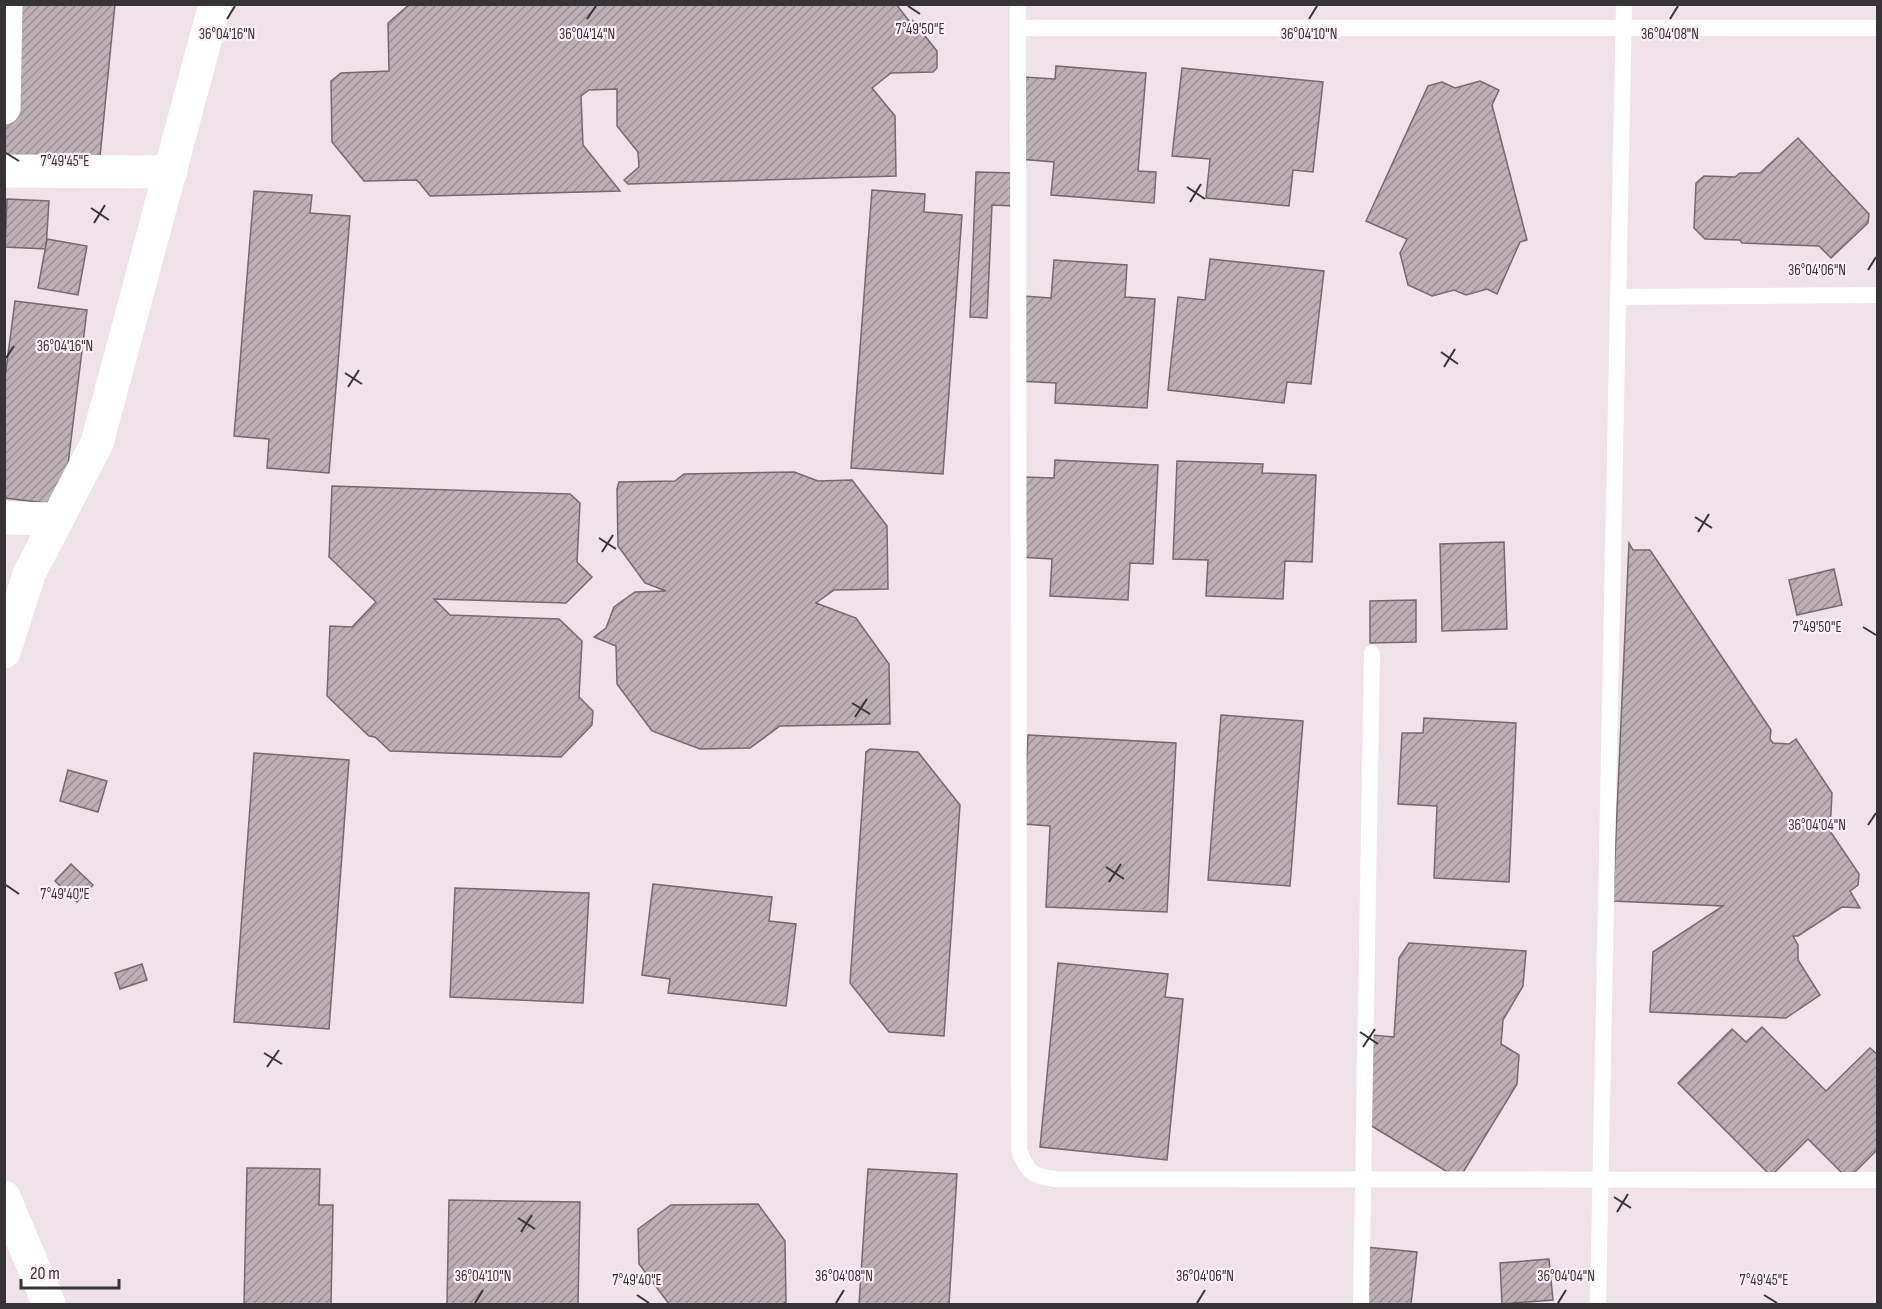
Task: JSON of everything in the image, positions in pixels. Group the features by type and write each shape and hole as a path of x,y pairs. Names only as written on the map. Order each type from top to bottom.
{"street":[{"path":"4,108 6,4"},
{"path":"4,652 29,574 97,442 215,4"},
{"path":"4,171 171,172"},
{"path":"4,518 58,519"},
{"path":"4,1197 49,1305"}],"lane":[{"path":"1018,4 1019,1150 1025,1166 1039,1177 1056,1179 1878,1180"},
{"path":"1598,1305 1624,4"},
{"path":"1018,28 1878,28"},
{"path":"1618,297 1878,295"},
{"path":"1360,1305 1372,653"}],"building":[{"path":"7,4 115,4 98,177 4,169 4,29"},
{"path":"410,4 896,4 937,51 937,68 933,72 891,73 872,88 895,116 896,176 628,184 624,180 639,167 638,152 617,126 617,89 589,90 581,96 583,145 620,191 430,196 417,180 364,181 332,142 331,81 341,73 389,71 388,23"},
{"path":"1056,66 1146,73 1138,171 1156,172 1154,203 1051,195 1054,162 1018,159 1024,77 1055,79"},
{"path":"1182,68 1323,82 1313,172 1293,170 1289,206 1206,198 1210,159 1172,156"},
{"path":"1480,81 1499,90 1492,105 1527,240 1520,242 1497,294 1487,289 1466,295 1454,290 1432,296 1408,285 1400,253 1407,239 1366,221 1428,86 1442,82 1455,88"},
{"path":"1798,138 1869,214 1868,223 1831,258 1819,246 1705,239 1694,228 1696,183 1704,176 1735,177 1740,173 1760,173"},
{"path":"976,172 1015,173 1013,206 992,205 987,318 970,317"},
{"path":"872,190 925,194 924,212 962,215 943,474 851,468"},
{"path":"254,191 312,195 310,213 350,216 329,473 267,468 269,439 234,436"},
{"path":"7,199 49,201 46,249 5,247"},
{"path":"47,239 87,246 78,295 38,288"},
{"path":"1210,259 1324,271 1311,384 1287,382 1284,403 1168,390 1178,297 1205,300"},
{"path":"1054,260 1127,265 1125,297 1155,299 1147,408 1055,403 1056,383 1018,381 1024,296 1051,298"},
{"path":"15,301 87,310 63,505 4,498 4,385"},
{"path":"1055,460 1158,465 1153,564 1130,563 1128,600 1050,596 1052,559 1019,557 1024,477 1054,478"},
{"path":"1177,461 1263,464 1262,473 1316,475 1312,562 1285,561 1283,599 1206,596 1208,560 1173,559"},
{"path":"794,472 818,481 852,480 887,526 888,589 834,590 816,603 856,618 889,664 890,724 780,726 750,748 700,749 652,731 617,684 616,646 594,637 606,628 614,607 635,592 666,591 645,583 618,546 617,489 619,482 675,481 684,474"},
{"path":"332,486 570,494 580,503 577,562 592,577 566,603 434,599 450,615 559,619 582,641 579,697 593,711 592,725 561,757 390,751 375,737 369,736 327,696 330,626 352,627 376,602 329,557"},
{"path":"1504,542 1507,629 1442,631 1440,544"},
{"path":"1629,543 1633,550 1650,550 1771,730 1770,739 1773,743 1789,744 1796,739 1832,793 1830,831 1859,874 1858,885 1850,891 1860,908 1842,907 1798,936 1793,936 1798,945 1798,960 1820,995 1786,1018 1650,1012 1653,952 1723,906 1613,901"},
{"path":"1834,569 1842,605 1797,615 1789,580"},
{"path":"1416,600 1416,642 1370,643 1370,601"},
{"path":"1221,715 1303,721 1290,886 1208,880"},
{"path":"1424,718 1516,723 1509,882 1434,878 1437,806 1398,804 1402,733 1423,733"},
{"path":"1028,735 1176,743 1167,912 1046,907 1050,826 1023,824"},
{"path":"870,749 918,752 960,805 944,1036 889,1032 850,983 866,752"},
{"path":"254,753 349,760 329,1029 234,1022"},
{"path":"68,770 107,781 98,812 60,801"},
{"path":"71,864 93,885 77,902 55,881"},
{"path":"653,884 772,897 769,921 796,924 786,1006 668,993 670,979 642,975"},
{"path":"455,888 589,893 583,1003 450,997"},
{"path":"1409,943 1526,951 1523,986 1503,1020 1501,1044 1519,1055 1517,1084 1459,1179 1365,1122 1372,1035 1394,1037 1399,958"},
{"path":"1058,963 1168,974 1165,997 1183,999 1167,1160 1040,1147"},
{"path":"142,964 147,980 120,989 115,973"},
{"path":"1762,1027 1826,1091 1870,1048 1878,1055 1878,1149 1848,1179 1808,1139 1771,1176 1678,1083 1732,1029 1746,1042"},
{"path":"247,1168 320,1169 319,1205 333,1205 331,1304 244,1304"},
{"path":"868,1169 957,1174 949,1304 859,1304"},
{"path":"449,1200 580,1202 578,1304 447,1304"},
{"path":"758,1204 785,1241 786,1302 782,1304 669,1304 639,1264 638,1229 671,1205"},
{"path":"1365,1247 1417,1252 1411,1304 1359,1304"},
{"path":"1549,1259 1553,1300 1502,1304 1500,1263"}]}
